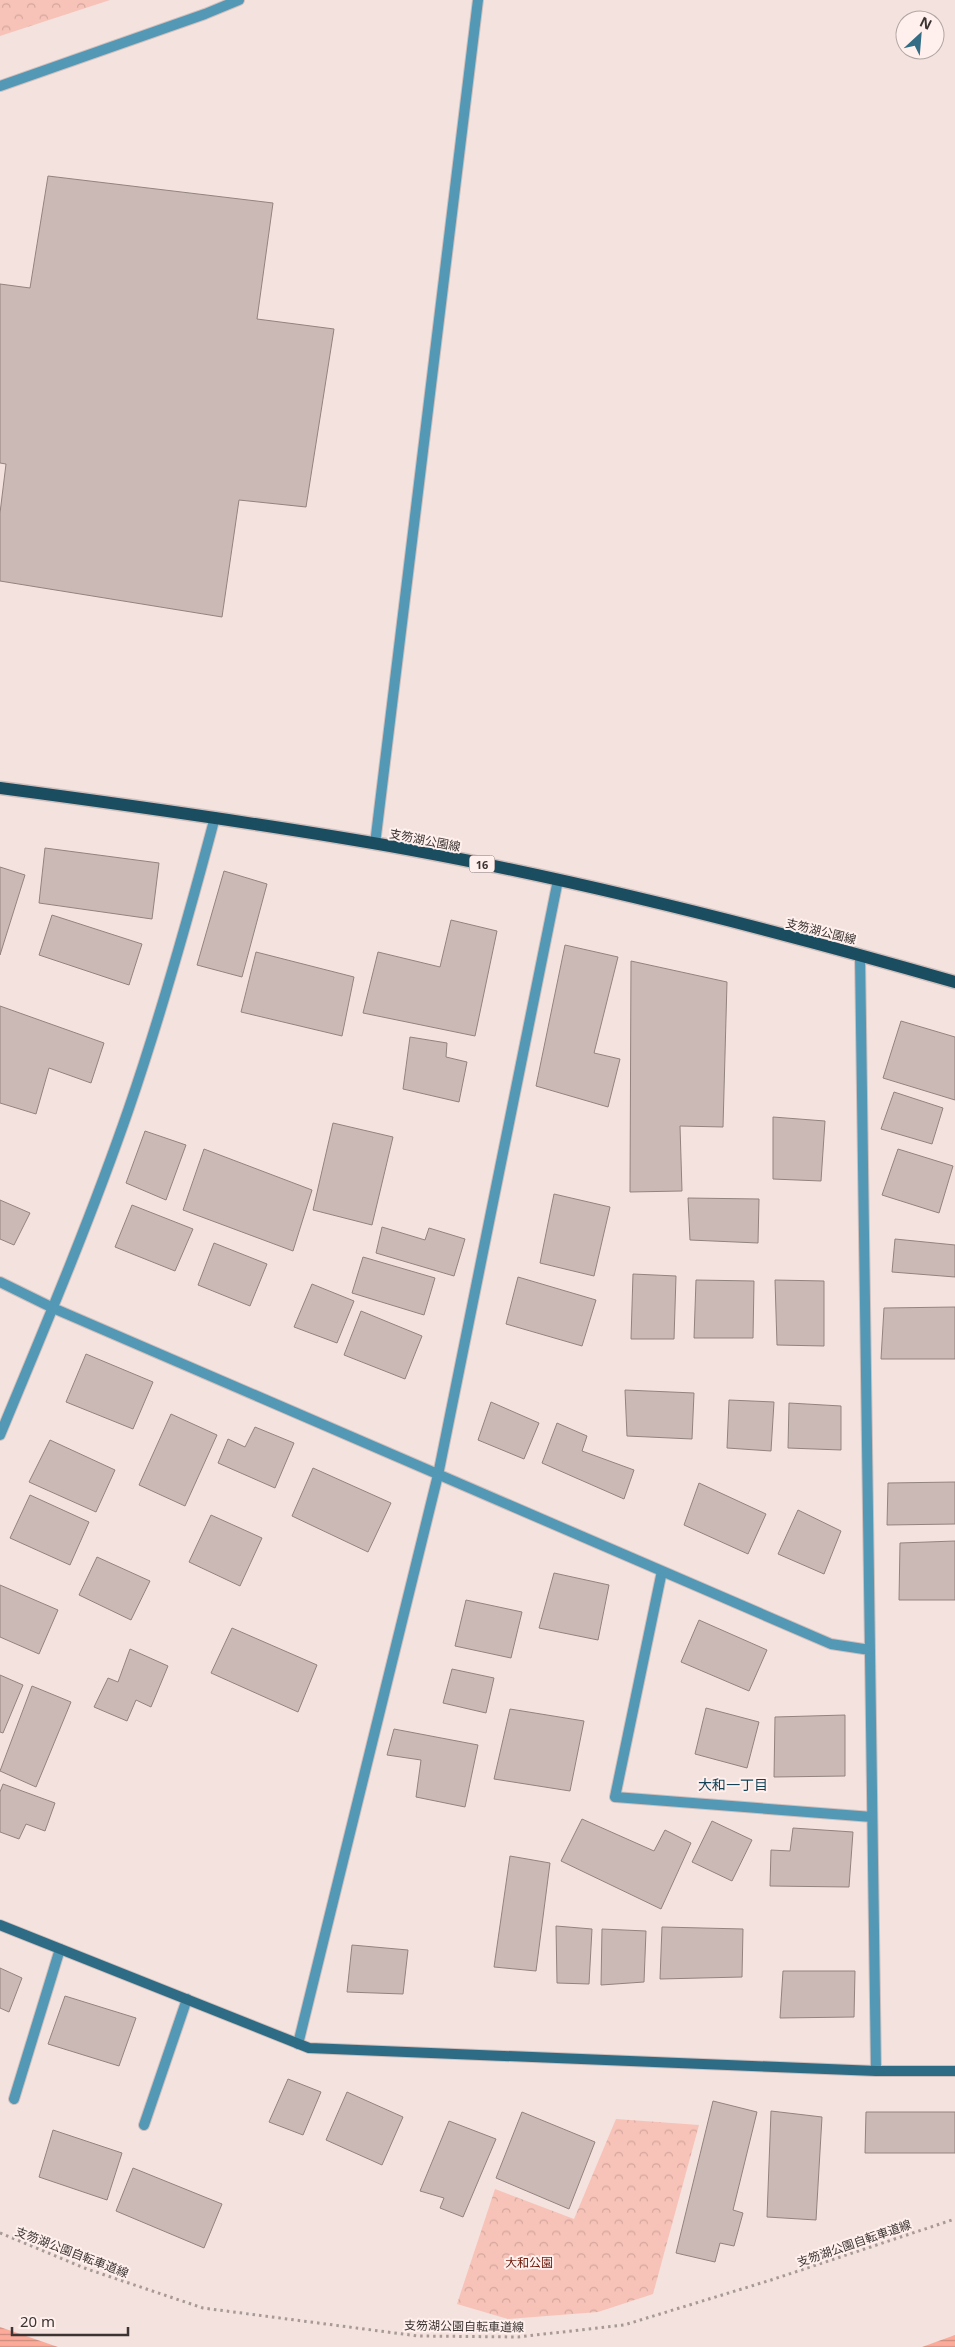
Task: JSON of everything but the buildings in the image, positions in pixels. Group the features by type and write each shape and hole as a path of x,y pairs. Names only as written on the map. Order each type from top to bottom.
{"main road":[{"name":"支笏湖公園線","path":"0,788 215,817 375,844 558,880 860,955 955,982"}],"street":[{"path":"0,86 239,0"},
{"path":"375,844 478,0"},
{"path":"0,1435 52,1308 129,1108 180,949 215,817"},
{"path":"298,2044 438,1475 558,880"},
{"path":"860,955 876,2071"},
{"path":"0,1282 52,1308 831,1644 870,1650"},
{"path":"662,1571 615,1797 872,1818"},
{"path":"0,1925 309,2048 876,2071 955,2071"},
{"path":"14,2099 60,1949"},
{"path":"144,2125 186,1999"}],"path":[{"name":"支笏湖公園自転車道線","path":"0,2233 87,2269 203,2308 418,2336 518,2337 624,2325 771,2280 955,2219"}],"green space":[{"path":"0,0 110,0 0,36"},
{"name":"大和公園","path":"616,2119 699,2125 653,2294 598,2312 508,2319 457,2304 495,2189 574,2219"}],"shaded area":[{"path":"0,2327 58,2347 0,2347"},
{"path":"955,2335 955,2347 922,2347"}],"district":[{"name":"大和一丁目","path":"733,1784"}]}
